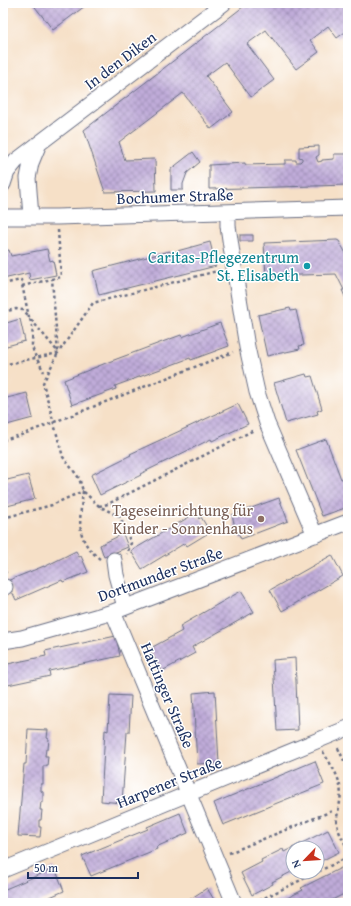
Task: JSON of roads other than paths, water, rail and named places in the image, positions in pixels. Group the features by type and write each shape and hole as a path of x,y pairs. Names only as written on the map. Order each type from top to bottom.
{"street":[{"name":"In den Diken","path":"3,184 8,172 16,161 224,3"},
{"path":"31,217 28,178 31,163 38,145"},
{"name":"Bochumer Straße","path":"3,217 57,217 348,208"},
{"path":"228,212 228,226 234,267 256,392 267,423 315,534"},
{"name":"Dortmunder Straße","path":"3,641 22,638 119,609 348,522"},
{"name":"Hattinger Straße","path":"115,559 119,609 189,793 234,903"},
{"name":"Harpener Straße","path":"3,870 348,728"}],"place":[{"name":"Caritas-Pflegezentrum St. Elisabeth","path":"307,266"},
{"name":"Tageseinrichtung für Kinder - Sonnenhaus","path":"261,519"}]}
